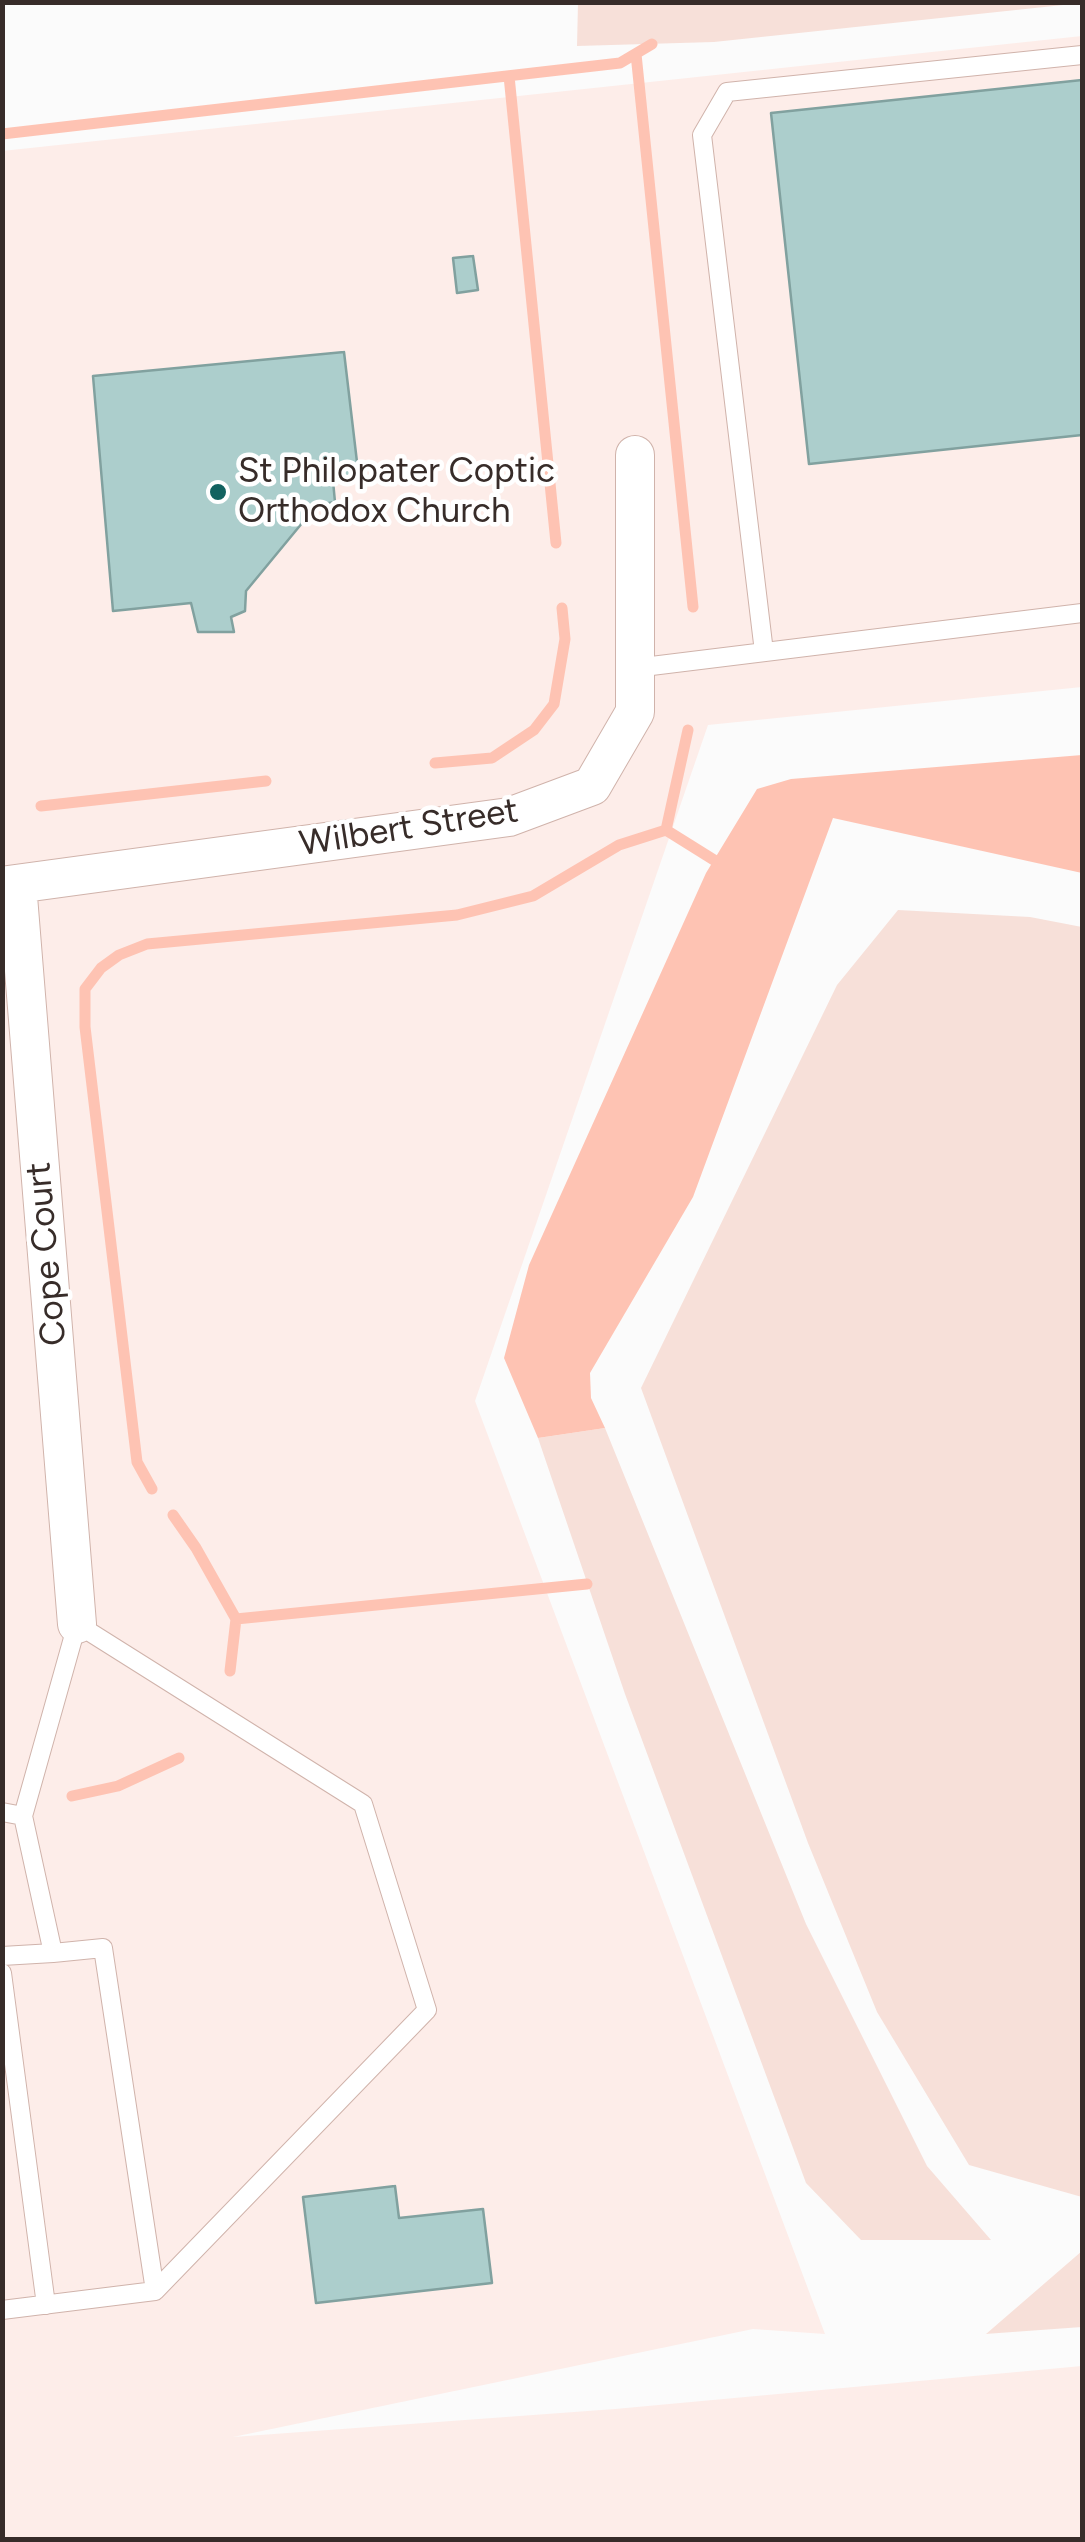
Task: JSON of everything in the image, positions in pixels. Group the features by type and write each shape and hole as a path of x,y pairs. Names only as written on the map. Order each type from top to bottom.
{"street":[{"name":"Wilbert Street","path":"10,885 508,817 592,786 635,712 635,455"},
{"name":"Cope Court","path":"10,885 77,1624"}],"lane":[{"path":"764,652 702,136 727,92 1082,55"},
{"path":"635,668 1082,614"},
{"path":"2,2310 155,2291 427,2010 363,1804 77,1624 23,1816 52,1953"},
{"path":"2,1812 23,1816"},
{"path":"2,1956 103,1948 155,2291"},
{"path":"2,1973 46,2305"}],"shaded area":[{"path":"1082,2 714,42 577,46 578,3"},
{"path":"1082,36 1082,687 708,725 475,1401 825,2334 753,2329 233,2437 615,2409 1082,2366 1082,2539 3,2539 2,151"},
{"path":"1082,755 1082,873 833,818 693,1197 590,1373 591,1398 605,1428 538,1438 504,1358 529,1265 706,873 757,789 791,779"},
{"path":"898,910 1030,917 1082,927 1082,2197 969,2165 877,2012 808,1843 641,1388 837,985"},
{"path":"605,1428 806,1924 927,2166 991,2240 861,2240 806,2183 625,1694 538,1438"},
{"path":"1082,2251 1082,2327 986,2334"}],"building":[{"path":"1082,80 1082,435 809,464 771,113"},
{"path":"473,256 478,290 457,293 453,258"},
{"name":"St Philopater Coptic Orthodox Church","path":"344,352 359,479 333,481 335,502 317,505 246,591 245,611 231,617 234,632 198,632 191,603 113,611 93,376"},
{"path":"395,2186 399,2218 483,2209 492,2283 316,2303 303,2197"}],"waterway":[{"path":"2,134 620,63 652,44"},
{"path":"636,54 693,607"},
{"path":"509,76 556,543"},
{"path":"435,763 492,758 534,730 554,704 565,639 562,608"},
{"path":"152,1489 137,1462 85,1027 85,989 101,968 119,955 147,944 457,915 533,896 619,845 666,830 688,730"},
{"path":"41,806 266,781"},
{"path":"666,830 714,860"},
{"path":"173,1515 236,1619 230,1671"},
{"path":"236,1619 587,1584"},
{"path":"72,1796 118,1786 179,1758"}],"place":[{"name":"St Philopater Coptic Orthodox Church","path":"218,492"}]}
